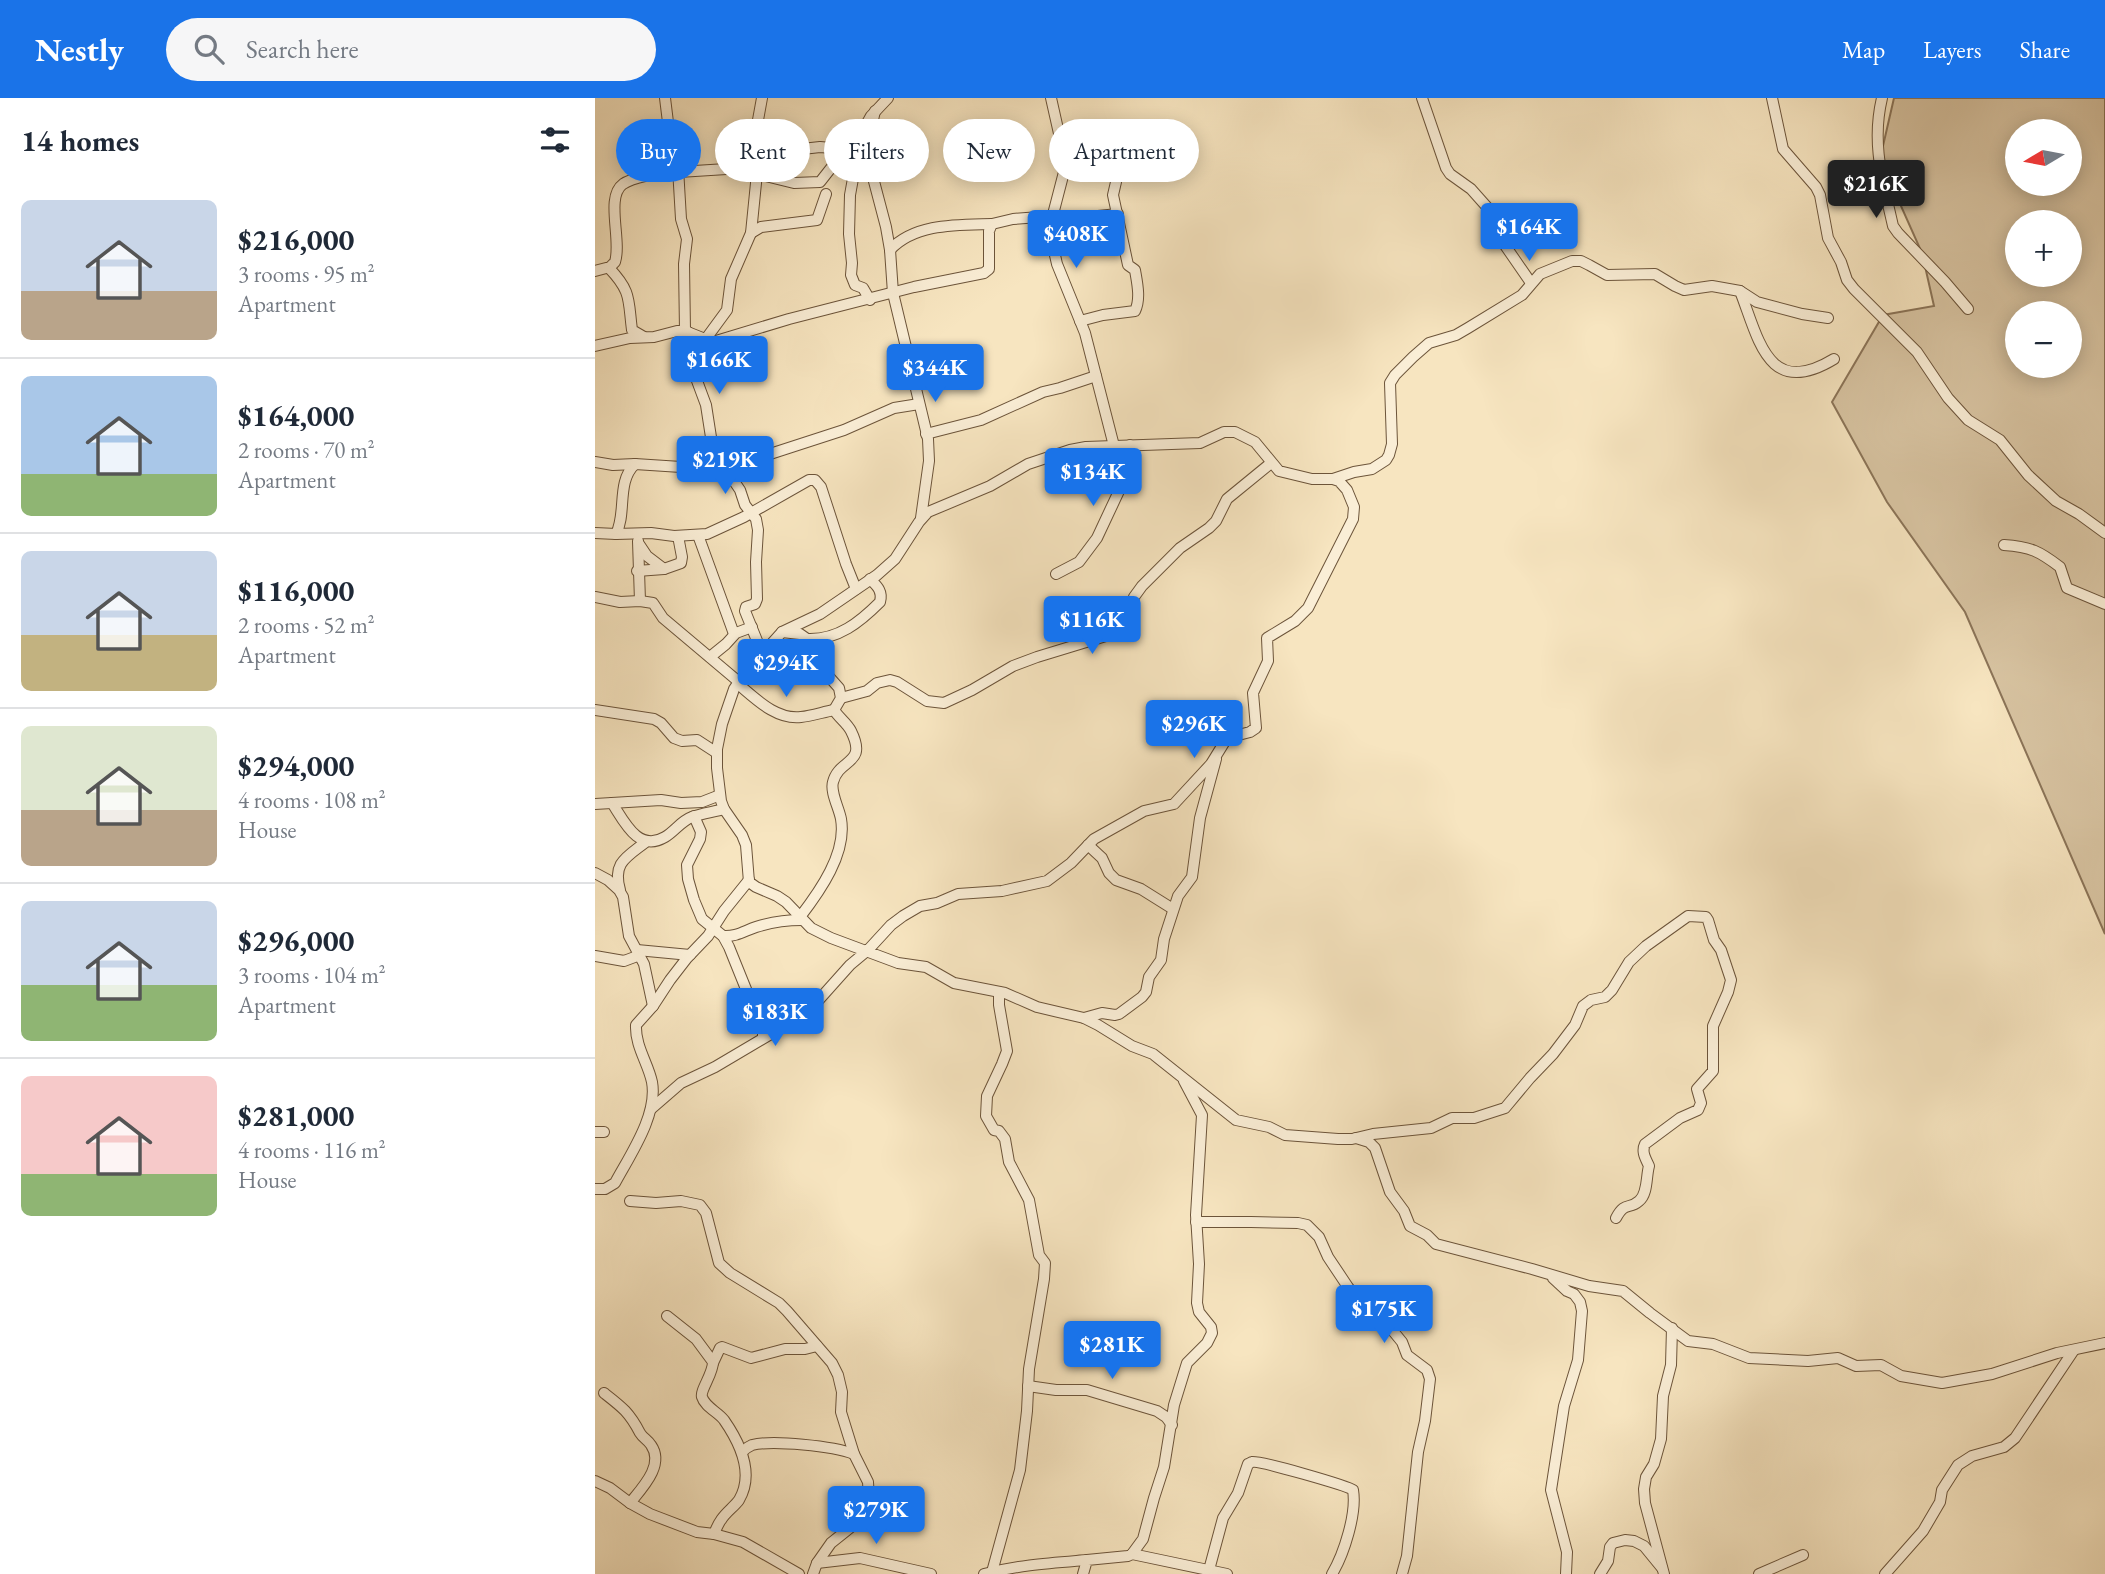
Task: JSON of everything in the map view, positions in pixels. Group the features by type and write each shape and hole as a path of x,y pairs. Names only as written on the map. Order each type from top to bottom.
{"street":[{"path":"665,98 668,119"},
{"path":"758,119 762,98"},
{"path":"871,119 888,98"},
{"path":"1052,98 1056,119"},
{"path":"1422,98 1446,168 1487,207 1493,229 1531,283"},
{"path":"1772,98 1783,149 1820,195 1828,238 1847,280 1917,352 1948,398 1968,420 1995,435 2028,475 2056,501 2105,533"},
{"path":"1882,98 1877,151 1893,226 1968,309"},
{"path":"876,111 866,151 886,227 893,293 926,433 929,461 921,518"},
{"path":"787,182 820,183 824,178"},
{"path":"595,271 613,266 617,257 614,200 615,193 627,182"},
{"path":"679,182 681,219 687,239 684,264 690,362 706,405 718,463 740,490 758,530 757,599 755,604 746,607 745,611 762,653"},
{"path":"705,340 727,310 731,279 751,233 757,182"},
{"path":"852,182 849,234 852,282 863,288 870,300"},
{"path":"1062,182 1051,233 1057,264 1087,340 1114,446"},
{"path":"1080,321 1137,309 1135,271 1128,265 1113,195 1114,182"},
{"path":"751,233 761,227 817,220 826,194"},
{"path":"890,250 902,239 916,232 992,224 1013,219 1053,216 1068,219 1118,214"},
{"path":"595,346 630,338 654,337 671,331 687,331 705,340 716,341 789,319 987,272 989,231 992,224"},
{"path":"1616,1219 1623,1208 1637,1203 1643,1196 1649,1166 1644,1158 1643,1147 1680,1118 1697,1110 1701,1102 1697,1089 1713,1071 1713,1026 1731,980 1721,950 1711,934 1708,920 1703,916 1688,916 1646,946 1629,962 1605,997 1591,1000 1583,1006 1575,1024 1553,1054 1504,1108 1474,1118 1452,1118 1431,1128 1356,1138 1292,1136 1269,1127 1242,1122 1223,1111 1153,1054 1132,1046 1084,1018 1037,1007 999,992 954,983 926,967 898,963 811,928 786,902 756,887 749,880 746,845 720,795 717,753 722,724 739,683 782,632 820,614 870,579 900,554 921,518 928,512 990,486 1020,468 1042,459 1075,449 1200,443 1224,432 1232,432 1255,442 1279,471 1289,474 1312,480 1333,479 1372,469 1386,460 1392,444 1389,386 1395,375 1429,343 1456,335 1522,295 1540,274 1564,264 1581,261 1607,275 1655,274 1684,290 1712,286 1740,291 1757,302 1828,318"},
{"path":"609,268 621,281 630,300 632,330 645,337"},
{"path":"1740,291 1764,354 1774,365 1807,372 1834,359"},
{"path":"926,433 981,420 1043,392 1096,376"},
{"path":"595,462 681,467 718,463 786,450 844,430 894,408 919,404"},
{"path":"1056,574 1079,562 1097,538 1119,491 1130,445"},
{"path":"841,698 867,691 877,683 890,680 927,701 944,703 1013,666 1119,632 1134,597 1142,586 1180,548 1216,521 1227,499 1271,463"},
{"path":"616,534 621,526 626,479 635,464"},
{"path":"651,1109 681,1083 715,1067 808,1012 891,925 920,906 963,894 1002,891 1047,881 1065,869 1099,836 1141,813 1174,804 1212,764 1230,736 1256,728 1253,693 1268,661 1267,638 1295,621 1308,608 1353,519 1355,507 1347,490 1339,481 1333,479"},
{"path":"595,533 698,535 717,530 809,480 815,480 821,487 856,589"},
{"path":"629,534 638,541 647,556 664,569"},
{"path":"698,535 734,634"},
{"path":"637,571 664,569 679,564 682,561 678,536"},
{"path":"638,541 640,601"},
{"path":"2004,545 2035,550 2060,567 2065,584 2070,590 2105,604"},
{"path":"808,639 840,633 865,618 881,598 880,591 870,579"},
{"path":"595,597 620,602 653,603 663,618 759,702 781,714 799,717 834,710 841,698 839,688 823,670 808,639 800,634 782,632"},
{"path":"710,657 734,634 752,627"},
{"path":"595,710 655,719 674,738 682,741 697,740 717,753"},
{"path":"801,919 837,857 841,820 832,784 838,772 856,756 851,731 834,710"},
{"path":"1084,1018 1102,1013 1119,1014 1146,992 1149,977 1161,960 1164,939 1178,896 1192,877 1200,818 1218,753"},
{"path":"595,804 661,800 702,802 720,795"},
{"path":"612,803 635,835 647,841 665,837 694,816 725,809"},
{"path":"694,816 701,834 687,865 688,879 702,919 723,936 750,999 763,1018 763,1037"},
{"path":"647,841 619,867 617,877 629,936 639,953 648,978 653,1006"},
{"path":"1088,845 1102,858 1109,873 1117,880 1141,889 1173,909"},
{"path":"595,873 608,880 621,893"},
{"path":"595,1189 605,1189 615,1183 651,1109 652,1081 639,1046 636,1027 749,880"},
{"path":"723,936 736,935 782,920 801,919"},
{"path":"595,956 624,961 639,953 690,955"},
{"path":"999,992 1007,1051 987,1096 986,1116 994,1130 1003,1135 1009,1162 1030,1200 1039,1255 1045,1262 1029,1369 1020,1470 988,1573 1044,1562 1123,1557 1132,1553 1143,1539 1164,1467 1174,1405 1187,1363 1207,1343 1212,1333 1211,1327 1198,1309 1196,1222 1202,1115 1183,1077"},
{"path":"1356,1138 1369,1142 1375,1148 1392,1197 1404,1211 1410,1226 1427,1235 1439,1246 1589,1286 1623,1291 1688,1341 1713,1344 1749,1358 1808,1361 1838,1358 1856,1366 1881,1365 1901,1376 1943,1383 1992,1374 2105,1343"},
{"path":"630,1201 681,1201 700,1205 706,1213 719,1263 730,1273 779,1303 832,1363 838,1375 842,1392 841,1412 854,1454 868,1482 869,1499 863,1514 836,1538 817,1563 813,1574"},
{"path":"1196,1222 1307,1225 1319,1237 1328,1257 1367,1311 1393,1331 1402,1342 1407,1355 1427,1370 1430,1379 1426,1421 1418,1451 1407,1556 1402,1574"},
{"path":"1552,1276 1580,1302 1583,1323 1577,1360 1564,1406 1551,1490 1567,1552 1566,1574"},
{"path":"667,1316 696,1339 713,1363"},
{"path":"1663,1571 1645,1503 1644,1489 1661,1439 1663,1396 1671,1365 1672,1328"},
{"path":"714,1534 721,1519 737,1503 745,1489 742,1452 722,1417 710,1408 702,1397 719,1348 751,1358 788,1348 805,1349 817,1346"},
{"path":"1885,1574 1923,1531 1940,1502 1942,1490 1958,1465 1965,1459 2004,1447 2015,1438 2074,1350"},
{"path":"1028,1386 1056,1390 1079,1388 1095,1392 1157,1411 1172,1425"},
{"path":"604,1393 629,1413 641,1436 651,1445 655,1456 652,1474 630,1503"},
{"path":"742,1452 753,1445 794,1445 854,1454"},
{"path":"1209,1570 1223,1518 1238,1493 1248,1465 1252,1462 1286,1468 1348,1486 1353,1490 1353,1511 1342,1552 1332,1574"},
{"path":"595,1481 650,1514 697,1532 743,1542 799,1574"},
{"path":"1600,1574 1608,1561 1610,1547 1613,1543 1625,1540 1644,1546 1663,1571"},
{"path":"1132,1553 1227,1574"},
{"path":"1759,1574 1803,1555"},
{"path":"817,1563 860,1558 925,1573"},
{"path":"1083,1574 1087,1560"}],"shaded area":[{"path":"1894,98 2105,98 2105,934 1965,612 1887,502 1832,402 1883,315 1934,306 1922,253 1880,159"}]}
